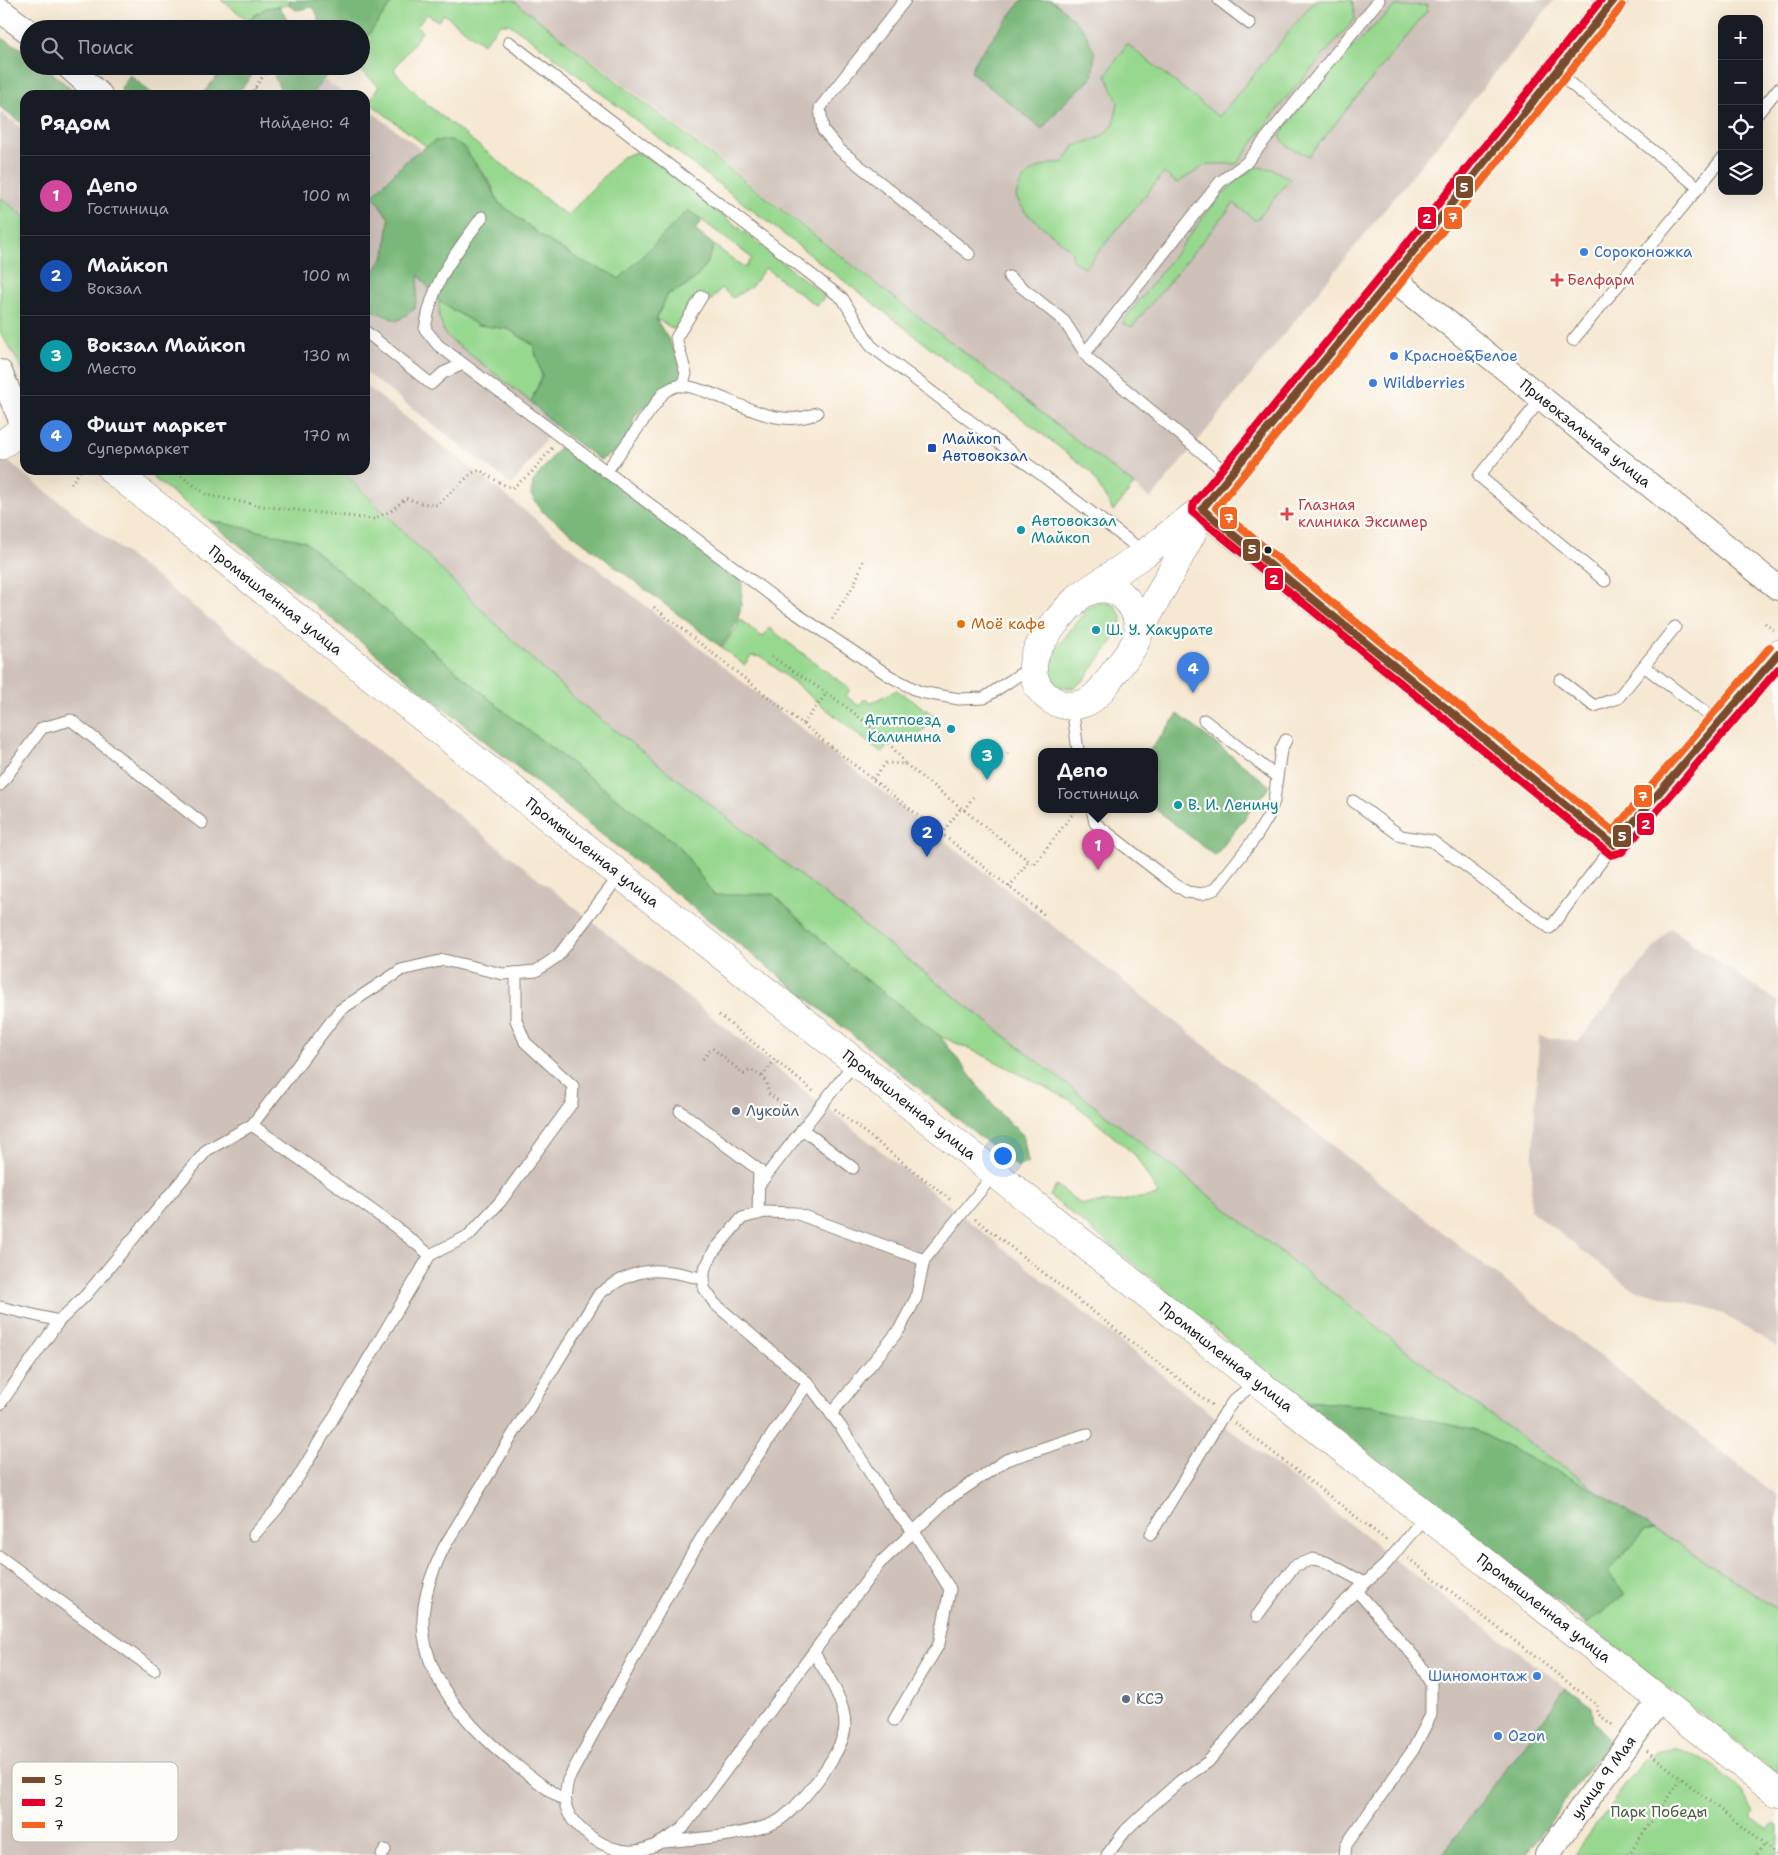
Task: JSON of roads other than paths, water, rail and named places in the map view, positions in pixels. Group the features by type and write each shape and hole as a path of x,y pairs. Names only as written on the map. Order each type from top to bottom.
{"main road":[{"path":"1202,509 1190,537 1139,632 1136,644 1099,692 1084,703 1072,706 1060,704 1049,698 1040,690 1034,678 1032,666 1035,654 1071,604 1146,553 1202,509 1392,278 1614,0"},
{"path":"0,446 20,430"},
{"name":"Промышленная улица","path":"118,475 1256,1381 1778,1793"},
{"path":"1202,509 1614,845 1778,654"},
{"path":"1085,593 1103,589 1115,591 1126,597 1136,613 1139,632"}],"street":[{"path":"0,10 20,25"},
{"path":"78,75 94,90"},
{"name":"Привокзальная улица","path":"1392,278 1778,588"},
{"path":"0,372 20,418"},
{"name":"улица 9 Мая","path":"1547,1855 1660,1700"}],"lane":[{"path":"905,0 820,108 823,130 840,150 969,254"},
{"path":"1218,0 1250,24"},
{"path":"1085,352 1220,182 1246,163 1379,0"},
{"path":"509,42 843,299 871,346 1146,553"},
{"path":"1556,72 1699,188"},
{"path":"1763,107 1778,89"},
{"path":"1573,340 1718,164"},
{"path":"482,218 444,269 429,303 425,329 438,345 788,608 888,675 920,692 959,699 984,698 1032,666"},
{"path":"1009,277 1064,321 1089,359 1229,475"},
{"path":"682,386 686,374 676,338 702,296"},
{"path":"370,335 431,384 443,373 463,364"},
{"path":"606,472 664,392 678,386 714,394 745,408 778,418 804,418 817,413"},
{"path":"1542,398 1479,476 1605,581"},
{"path":"1560,680 1594,706 1618,698 1675,627"},
{"path":"1644,666 1718,723"},
{"path":"1072,706 1078,748"},
{"path":"0,785 42,728 71,720 202,823"},
{"path":"1204,720 1277,777"},
{"path":"1093,813 1095,823 1171,882 1188,892 1202,894 1215,889 1255,838 1268,817 1274,801 1281,750 1286,740"},
{"path":"1353,801 1401,836 1432,841 1550,928 1614,845"},
{"path":"0,1404 59,1321 86,1295 207,1150 252,1125 340,1010 401,970 444,960 502,974 536,971 558,956 620,875"},
{"path":"254,1535 278,1509 299,1476 430,1255 468,1236 500,1202 572,1103 573,1086 525,1042 516,1020 516,973"},
{"path":"758,1186 855,1062"},
{"path":"680,1111 758,1170 758,1214"},
{"path":"252,1125 394,1226 430,1255"},
{"path":"805,1126 853,1168"},
{"path":"831,1414 899,1330 916,1298 924,1260 995,1173"},
{"path":"894,1720 939,1644 950,1589 914,1532 889,1503 831,1414 808,1383 715,1304 704,1288 704,1270 714,1251 731,1228 742,1218 758,1214 795,1213 924,1260"},
{"path":"566,1802 531,1778 505,1756 470,1723 448,1695 433,1670 426,1646 423,1620 429,1579 444,1547 599,1294 619,1278 645,1271 672,1272 704,1279"},
{"path":"0,1308 59,1321"},
{"path":"1151,1534 1224,1414 1234,1400 1256,1381"},
{"path":"808,1383 706,1530 670,1591 568,1780 565,1794 566,1807 575,1822 590,1837 612,1848 634,1851 660,1843 756,1829 776,1822 792,1810 819,1778 838,1748 845,1727 839,1698 814,1653"},
{"path":"660,1843 682,1828 703,1803 880,1564 947,1500 1006,1460 1087,1434"},
{"path":"1107,1855 1126,1830 1150,1807 1180,1781 1208,1762 1338,1608 1398,1549 1426,1515"},
{"path":"0,1557 154,1670"},
{"path":"1256,1616 1294,1566 1313,1560 1326,1562 1361,1587 1418,1661 1430,1684 1431,1715 1413,1750 1346,1845 1346,1855"}],"place":[{"name":"Сороконожка","path":"1584,252"},
{"name":"Белфарм","path":"1557,280"},
{"name":"Красное&Белое","path":"1394,356"},
{"name":"Wildberries","path":"1373,383"},
{"name":"Майкоп Автовокзал","path":"932,448"},
{"name":"Глазная клиника Эксимер","path":"1287,514"},
{"name":"Автовокзал Майкоп","path":"1021,530"},
{"name":"Моё кафе","path":"961,624"},
{"name":"Ш. У. Хакурате","path":"1096,630"},
{"name":"Фишт маркет","path":"1193,693"},
{"name":"Агитпоезд Калинина","path":"951,729"},
{"name":"Вокзал Майкоп","path":"987,780"},
{"name":"В. И. Ленину","path":"1178,805"},
{"name":"Майкоп","path":"927,857"},
{"name":"Депо","path":"1098,870"},
{"name":"Лукойл","path":"736,1111"},
{"name":"Шиномонтаж","path":"1537,1676"},
{"name":"КСЭ","path":"1126,1699"},
{"name":"Ozon","path":"1498,1736"}],"park label":[{"name":"Парк Победы","path":"1659,1812"}]}
